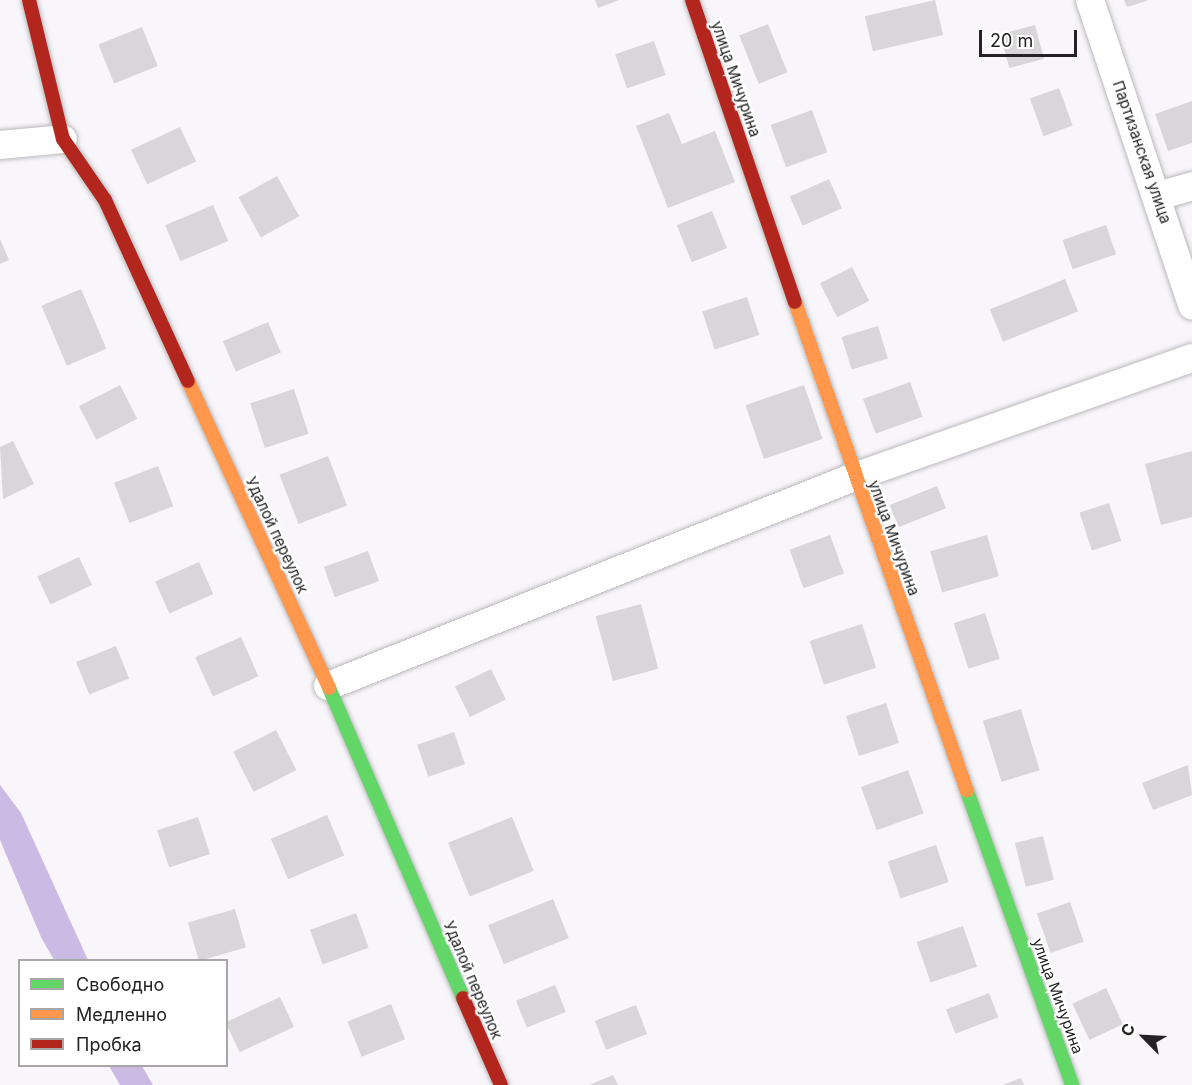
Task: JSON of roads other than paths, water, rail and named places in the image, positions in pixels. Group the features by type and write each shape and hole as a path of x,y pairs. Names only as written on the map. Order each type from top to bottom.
{"street":[{"name":"Удалой переулок","path":"29,0 63,139 105,200 328,686 501,1085"},
{"name":"улица Мичурина","path":"692,0 854,477 1072,1085"},
{"name":"Партизанская улица","path":"1090,0 1158,196 1192,304"},
{"path":"0,145 18,140 63,139"},
{"path":"1158,196 1192,186"},
{"path":"328,686 854,477 1192,358"}]}
